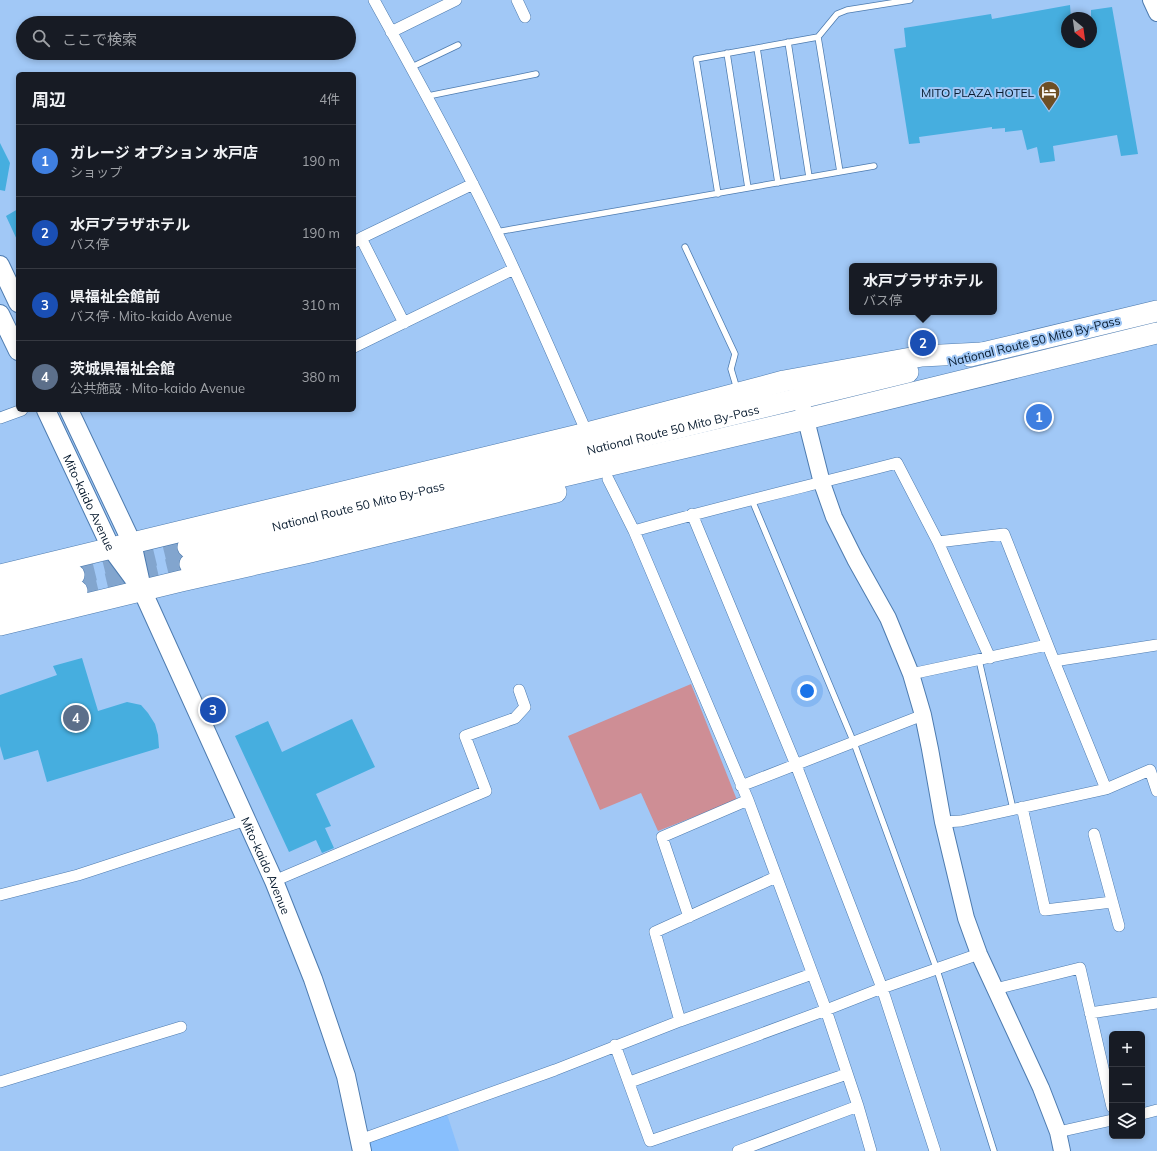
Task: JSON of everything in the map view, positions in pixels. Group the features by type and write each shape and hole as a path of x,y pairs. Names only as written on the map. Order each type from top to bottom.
{"highway":[{"name":"National Route 50 Mito By-Pass","path":"1157,311 800,398 189,555 806,419 1157,333"},
{"path":"0,575 587,433 784,381 922,356 982,353"},
{"path":"0,625 142,590 310,552 778,437 806,419"},
{"path":"0,592 76,583 0,609"}],"main road":[{"path":"0,265 16,299"},
{"path":"0,314 16,348"},
{"name":"Mito-kaido Avenue","path":"47,412 111,548 142,590 274,881 313,979 344,1069 361,1145"},
{"name":"Mito-kaido Avenue","path":"70,412 132,543 142,590"}],"street":[{"path":"374,0 428,96 473,184 514,269 587,433"},
{"path":"391,32 456,0"},
{"path":"516,0 525,17"},
{"path":"1151,0 1157,13"},
{"path":"404,323 358,240 473,184"},
{"path":"356,346 514,269"},
{"path":"784,381 800,398 822,483 840,532 888,618 911,674 923,715 943,822 966,918 979,954 1041,1088 1058,1132 1062,1151"},
{"path":"0,418 16,412"},
{"path":"634,531 692,514 822,483 897,463 938,542 984,659"},
{"path":"608,479 634,531 748,800 826,1010 858,1106 871,1151"},
{"path":"692,514 796,764 882,988 935,1151"},
{"path":"938,542 1004,534 1047,645 1106,788"},
{"path":"911,674 1047,645"},
{"path":"1054,662 1157,646"},
{"path":"274,881 486,791 465,736 515,718 525,707 519,690"},
{"path":"741,786 923,715"},
{"path":"943,822 961,822 1106,788 1150,770 1157,791"},
{"path":"689,917 662,837 748,800"},
{"path":"1017,808 1045,910 1112,902"},
{"path":"0,895 78,875 246,820"},
{"path":"1094,834 1119,926"},
{"path":"680,1020 655,932 776,877"},
{"path":"630,1082 882,988 937,970 979,954"},
{"path":"995,989 1080,968 1111,1103"},
{"path":"361,1145 680,1020 812,974"},
{"path":"1090,1014 1157,1003"},
{"path":"0,1082 181,1027"},
{"path":"615,1045 630,1082 650,1141 847,1074"},
{"path":"738,1151 858,1106"},
{"path":"1145,1113 1157,1110"},
{"path":"1058,1132 1109,1121"}],"lane":[{"path":"718,194 696,59 818,37 836,14 847,10 910,0"},
{"path":"818,37 840,172"},
{"path":"788,42 809,177"},
{"path":"412,67 458,44"},
{"path":"757,48 778,183"},
{"path":"727,53 748,188"},
{"path":"428,96 536,74"},
{"path":"496,232 874,166"},
{"path":"685,247 735,354 732,369 738,393"},
{"path":"752,500 854,743 937,970 994,1151"},
{"path":"984,659 1017,808"}],"shaded area":[{"path":"691,684 737,800 658,831 641,793 600,810 568,736"},
{"path":"447,1114 459,1151 370,1151 368,1141"}],"building":[{"path":"1070,5 1071,12 1061,12 1061,48 1097,48 1097,12 1091,12 1091,10 1112,7 1138,154 1121,156 1117,135 1053,146 1055,161 1040,163 1037,147 1027,150 1022,130 1005,132 1005,128 992,129 992,127 919,137 920,143 909,144 894,49 906,47 904,28 991,14 992,19"},
{"path":"0,143 10,163 5,191 0,190"},
{"path":"16,210 16,238 6,216"},
{"path":"82,658 98,711 127,702 141,705 155,724 159,748 47,782 38,750 4,760 0,746 0,695 57,675 53,666"},
{"path":"352,719 375,767 316,794 331,826 325,828 334,848 322,853 316,840 289,852 235,736 268,721 282,752"}],"tunnel":[{"path":"74,575 188,547"},
{"path":"77,591 190,564"}],"place":[{"name":"MITO PLAZA HOTEL","path":"1049,112"},
{"name":"水戸プラザホテル","path":"923,343"},
{"name":"ガレージ オプション 水戸店","path":"1039,417"},
{"name":"県福祉会館前","path":"213,710"},
{"name":"茨城県福祉会館","path":"76,718"}]}
